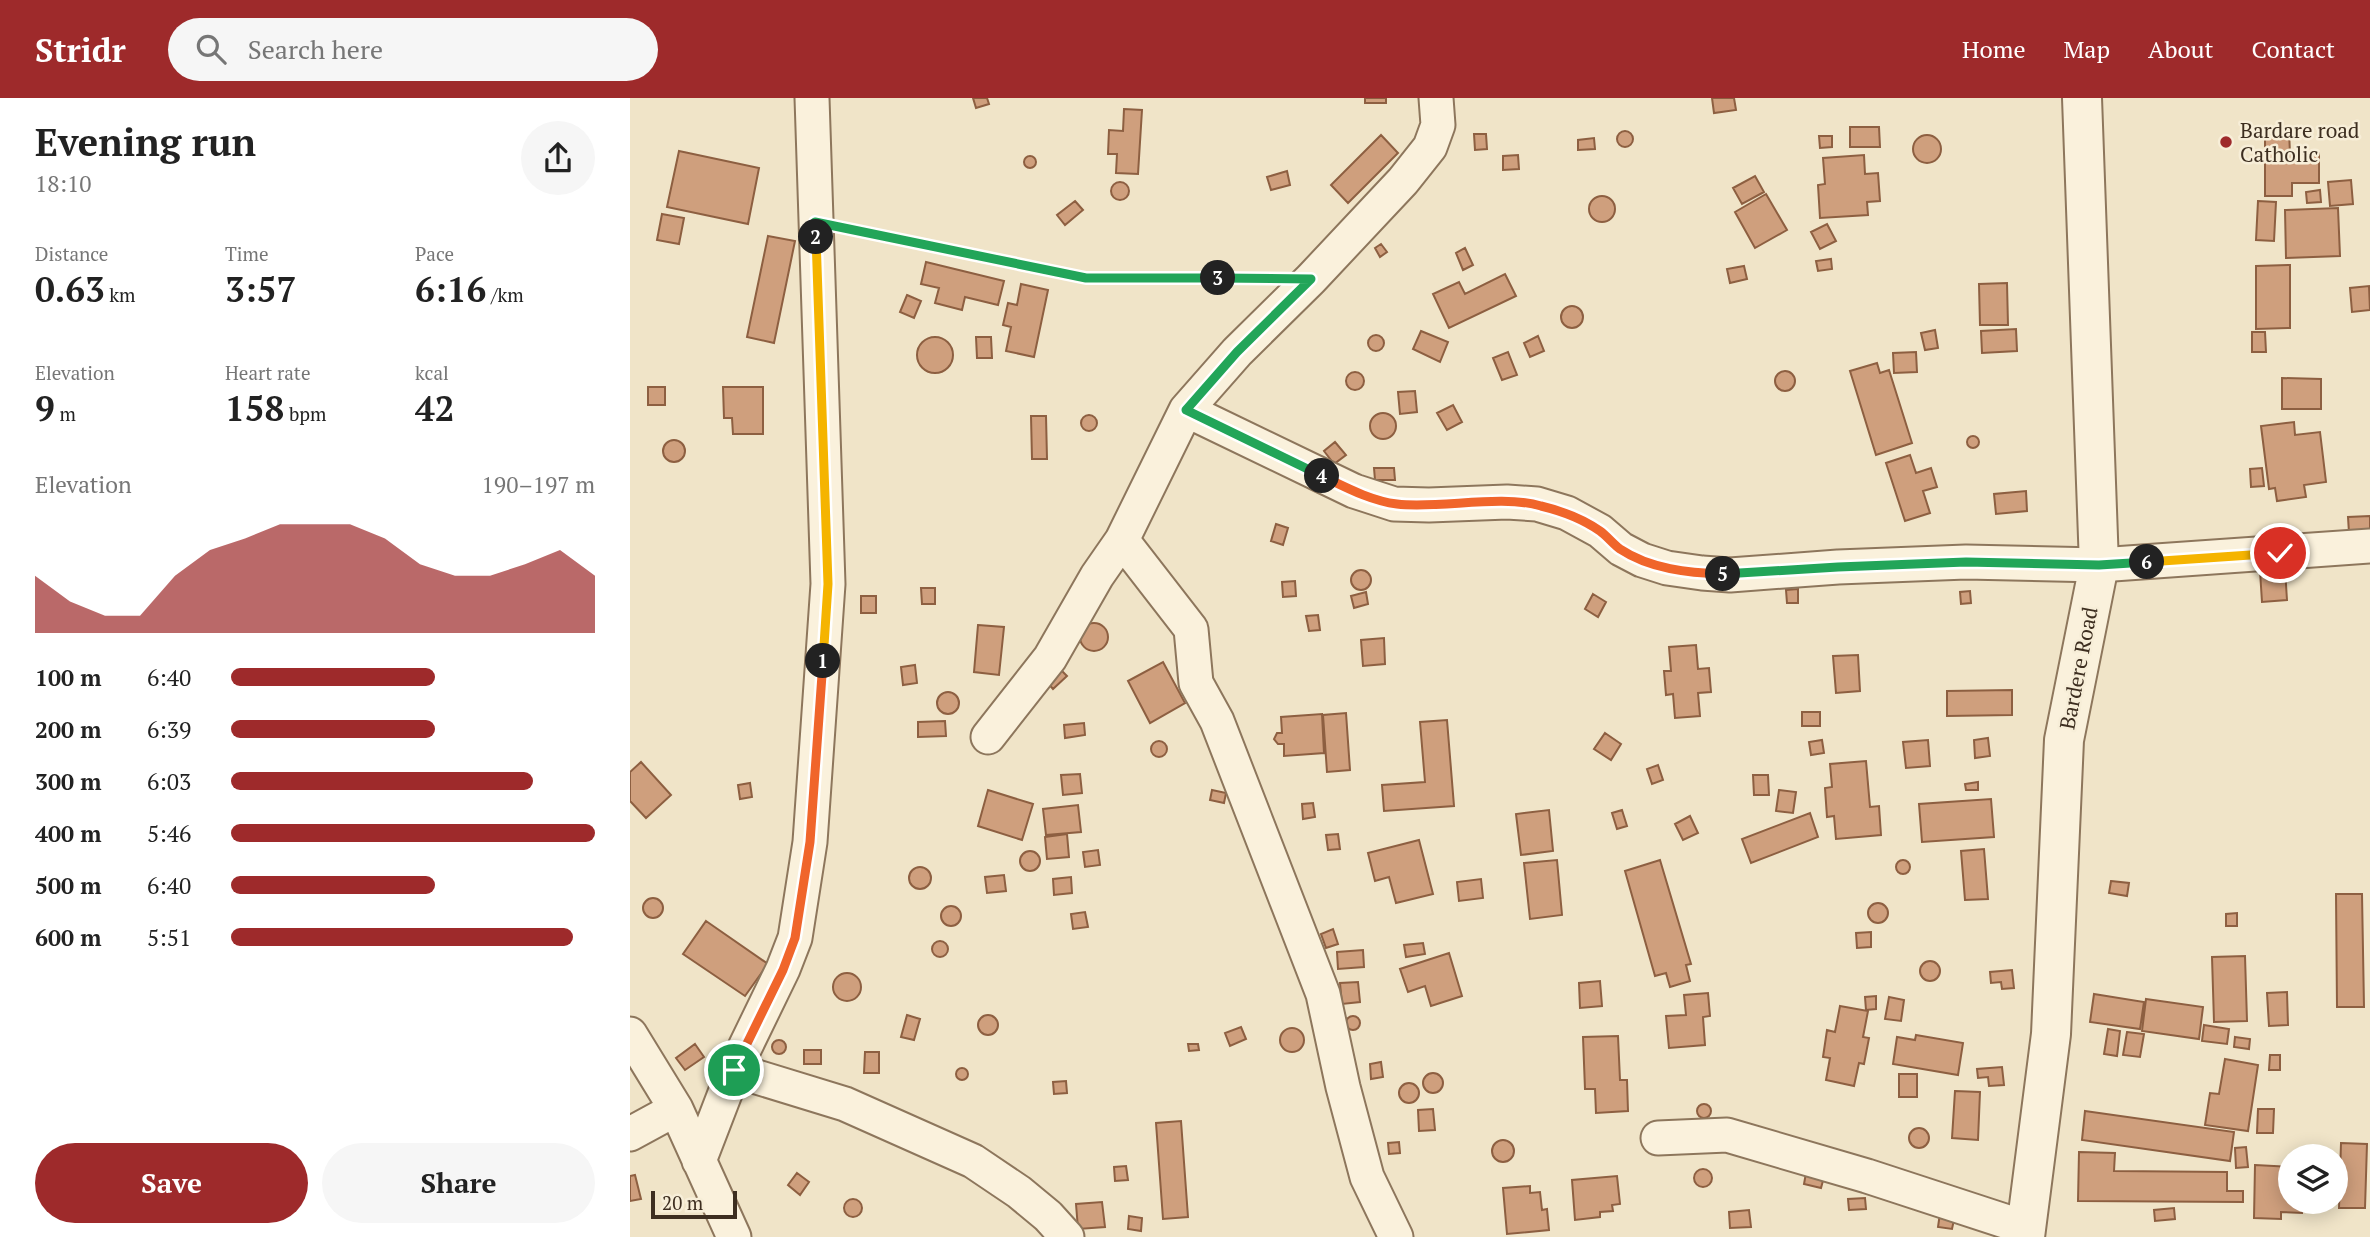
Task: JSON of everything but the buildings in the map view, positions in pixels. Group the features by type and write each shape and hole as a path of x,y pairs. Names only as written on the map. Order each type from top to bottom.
{"street":[{"path":"699,1161 734,1070 783,970 795,938 810,842 828,584 812,98"},
{"path":"988,737 1050,658 1097,576 1122,540 1186,410 1237,352 1311,279 1403,181 1430,147 1438,125 1436,98"},
{"name":"Bardere Road","path":"2026,1232 2051,1034 2064,740 2099,565 2082,98"},
{"path":"1186,410 1354,491 1394,504 1537,504 1567,513 1600,531 1621,549 1642,560 1667,568 1730,575 1966,562 2099,565 2370,546"},
{"path":"1122,540 1191,629 1196,683 1217,721 1323,994 1343,1087 1367,1177 1396,1237"},
{"path":"630,1034 676,1109 734,1237"},
{"path":"734,1070 845,1104 974,1161 1019,1192 1048,1216 1067,1237"},
{"path":"630,1134 676,1109"},
{"path":"1658,1138 1727,1135 1867,1176 2026,1232"}],"path":[{"path":"815,222 1086,278 1311,279"}],"place":[{"name":"Bardare road Catholic","path":"2226,142"}],"route":[{"path":"734,1070 783,970 795,938 810,842 828,584 815,222 1086,278 1311,279 1237,352 1186,410 1354,491 1394,504 1537,504 1567,513 1600,531 1621,549 1642,560 1667,568 1730,575 1966,562 2099,565 2280,553"}]}
